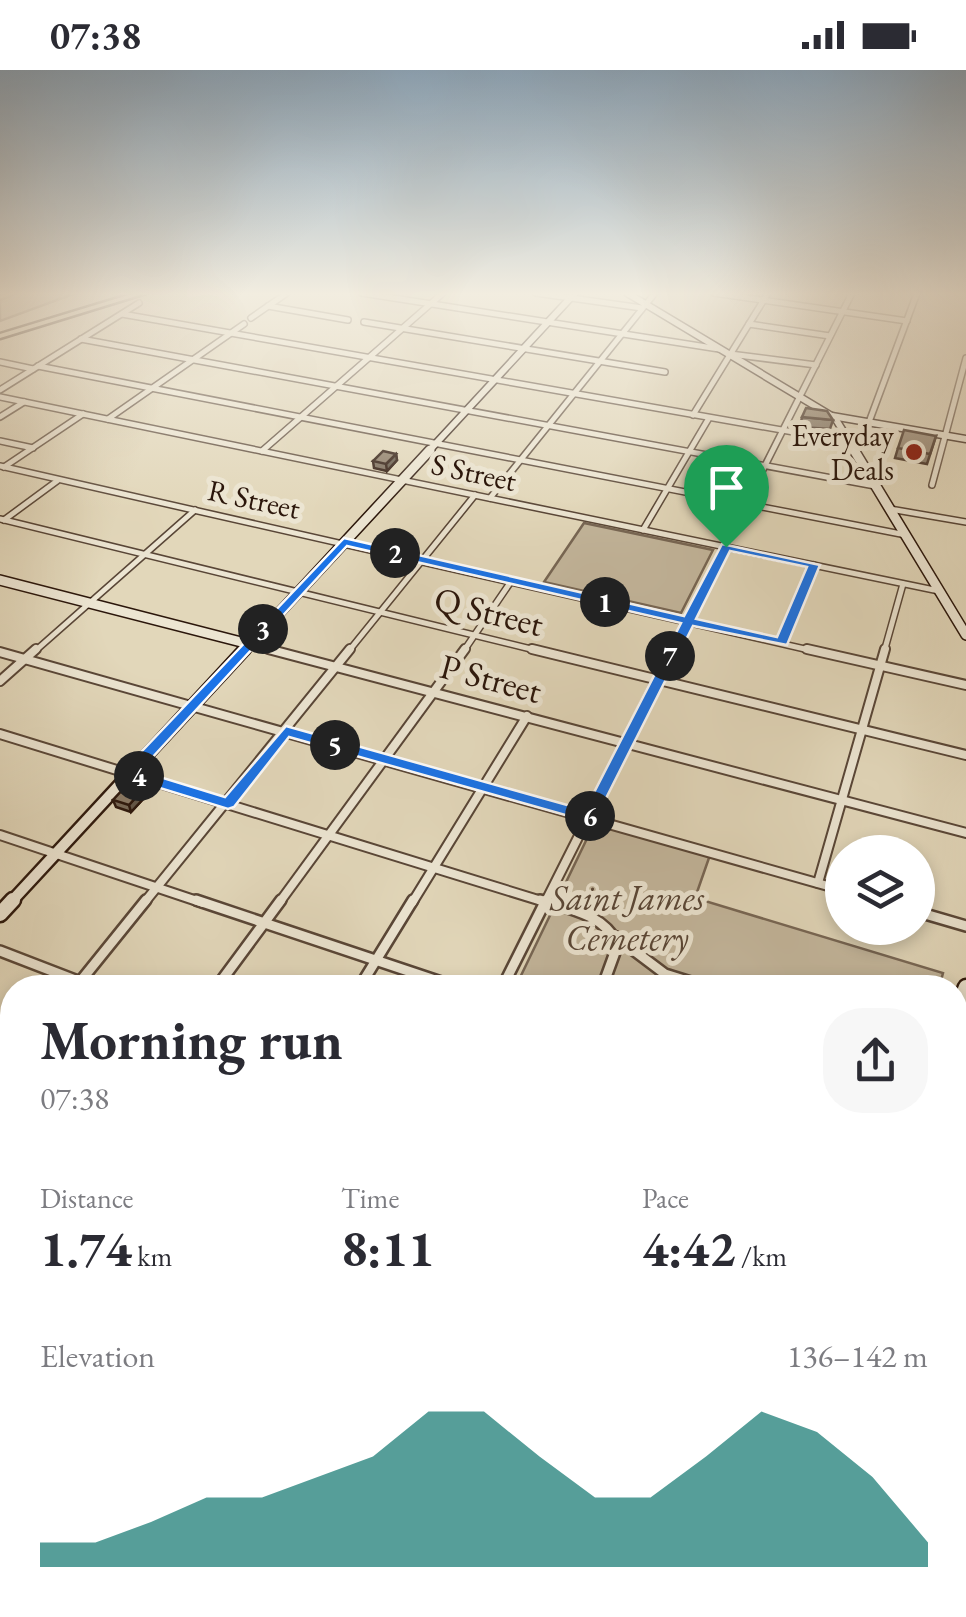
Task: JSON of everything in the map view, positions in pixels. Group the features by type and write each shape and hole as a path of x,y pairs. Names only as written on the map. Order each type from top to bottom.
{"street":[{"path":"23,365 906,535"},
{"path":"0,394 39,365"},
{"path":"108,419 185,365"},
{"path":"221,365 876,486"},
{"path":"262,451 361,365"},
{"path":"411,365 850,442"},
{"path":"0,914 507,365"},
{"path":"490,498 597,365"},
{"path":"625,365 665,372"},
{"path":"693,415 720,365"},
{"path":"749,365 832,416 966,438"},
{"path":"509,975 816,365"},
{"path":"868,422 890,365"},
{"path":"932,484 964,365"},
{"name":"S Street","path":"0,394 940,591"},
{"path":"0,417 24,402"},
{"path":"2,466 83,414"},
{"path":"832,416 966,635"},
{"path":"643,530 709,418"},
{"path":"1,439 33,448"},
{"name":"R Street","path":"2,466 966,685"},
{"path":"1,520 58,480"},
{"path":"85,975 475,495"},
{"path":"890,509 966,522"},
{"path":"0,682 195,510"},
{"name":"Q Street","path":"1,520 966,754"},
{"path":"782,642 814,565"},
{"name":"P Street","path":"0,580 966,833"},
{"path":"225,975 435,692 512,580"},
{"path":"818,883 903,584"},
{"path":"0,652 825,885"},
{"path":"367,975 527,716"},
{"path":"0,734 591,916 667,975"},
{"path":"0,834 421,975"},
{"path":"935,917 966,926"},
{"path":"607,975 616,952 616,936"},
{"path":"0,951 57,975"}],"green space":[{"path":"584,523 713,550 681,613 544,582"},
{"name":"Saint James Cemetery","path":"595,822 710,855 695,898 825,937 825,945 850,945 942,975 521,975"}],"building":[{"path":"806,408 827,411 833,420 802,417"},
{"path":"904,430 936,436 930,454 898,448"},
{"path":"383,451 396,454 386,464 373,461"},
{"path":"128,784 144,788 129,805 113,800"}],"place":[{"name":"Everyday Deals","path":"914,452"}],"route":[{"path":"726,547 688,621 344,542 130,773 228,804 286,731 590,816 688,621 782,642 814,565 726,547"}]}
